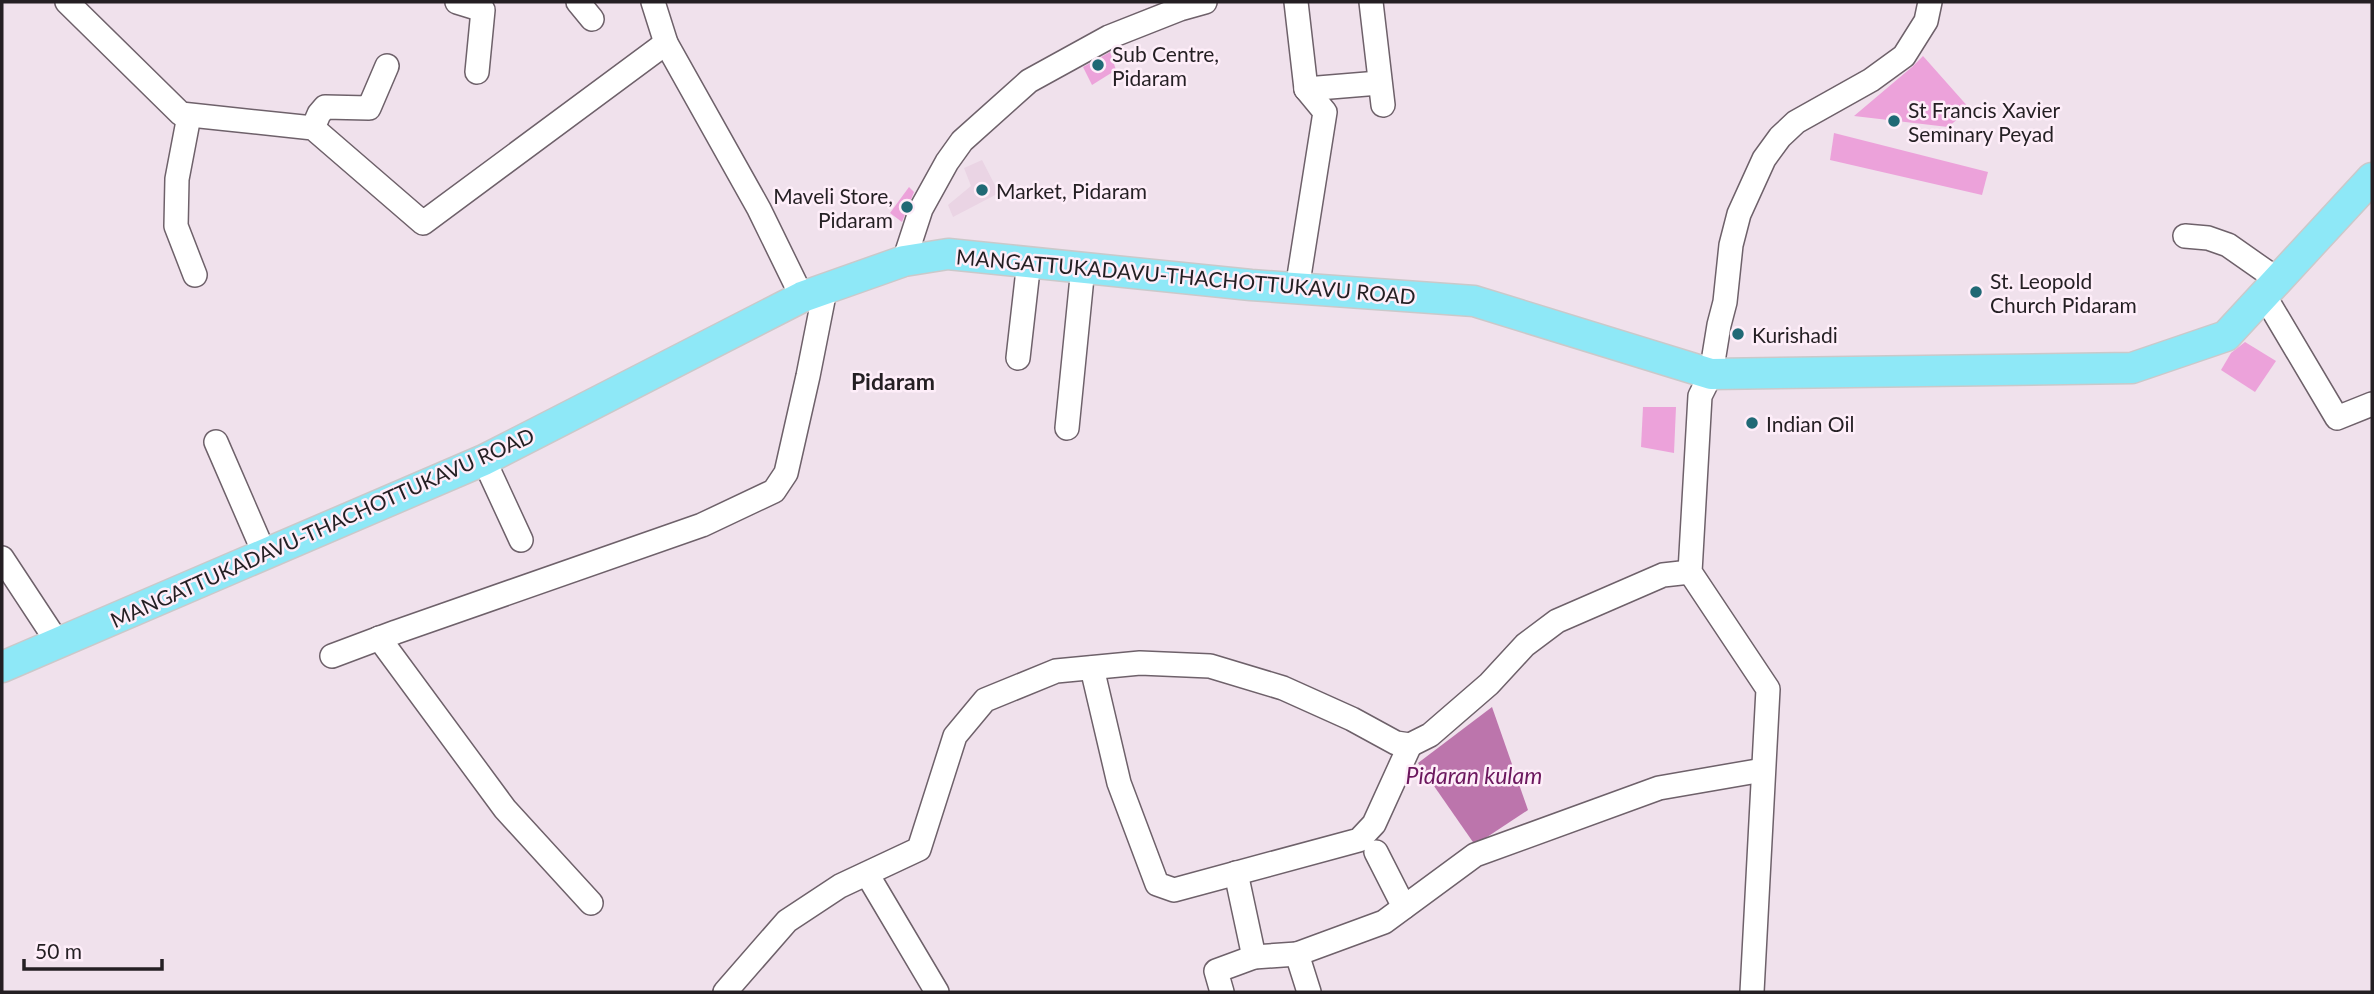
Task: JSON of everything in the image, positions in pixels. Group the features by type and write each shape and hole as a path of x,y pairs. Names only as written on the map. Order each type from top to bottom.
{"main road":[{"name":"MANGATTUKADAVU-THACHOTTUKAVU ROAD","path":"2,667 484,460 814,293 904,261 948,254 1297,289 1475,301 1711,374 2132,368 2226,336 2372,177"}],"street":[{"path":"66,2 181,114 313,128 423,223 666,43"},
{"path":"457,2 483,10 477,72"},
{"path":"332,656 702,525 774,491 786,473 808,376 814,293 760,209 666,43 653,2"},
{"path":"904,261 921,209 947,162 962,141 1028,81 1109,37 1205,2"},
{"path":"1296,2 1306,89 1325,112 1297,289"},
{"path":"1306,89 1381,94 1371,2"},
{"path":"1752,992 1768,689 1690,572 1700,396 1711,374 1718,325 1725,302 1731,245 1739,214 1764,159 1780,137 1796,122 1871,80 1903,55 1926,21 1930,2"},
{"path":"313,128 325,107 369,108 387,66"},
{"path":"189,116 177,179 176,226 195,275"},
{"path":"2185,236 2208,238 2228,245 2271,287 2337,418 2372,404"},
{"path":"1018,358 1029,261"},
{"path":"1067,428 1083,267"},
{"path":"216,442 265,555"},
{"path":"484,460 521,540"},
{"path":"2,558 58,643"},
{"path":"725,992 788,921 840,886 919,849 954,736 985,700 1056,671 1140,663 1210,666 1283,688 1352,719 1396,743 1410,745 1430,735 1489,684 1524,645 1557,621 1663,575 1690,572"},
{"path":"379,638 505,809 591,903"},
{"path":"1092,668 1119,783 1157,884 1174,890 1359,840 1374,824 1410,745"},
{"path":"1222,992 1216,971 1254,957 1297,954 1384,922 1475,855 1659,788 1763,770"},
{"path":"1376,852 1404,907"},
{"path":"1236,873 1254,957"},
{"path":"867,874 937,992"},
{"path":"1297,954 1309,992"}],"shaded area":[{"name":"Market, Pidaram","path":"982,160 999,193 953,217 948,205 971,186 964,168"}],"water":[{"name":"Pidaran kulam","path":"1492,707 1528,810 1475,845 1418,763"}],"building":[{"name":"Sub Centre, Pidaram","path":"1110,52 1116,70 1092,85 1083,67"},
{"path":"1923,56 1970,109 1948,127 1854,116 1912,67"},
{"path":"1834,133 1988,172 1982,195 1830,160"},
{"path":"909,187 914,192 902,222 890,213"},
{"path":"2245,342 2276,361 2255,392 2221,370 2231,353"},
{"path":"1643,407 1676,407 1674,453 1641,447"}],"place":[{"name":"Sub Centre, Pidaram","path":"1098,65"},
{"name":"St Francis Xavier Seminary Peyad","path":"1894,121"},
{"name":"Market, Pidaram","path":"982,190"},
{"name":"Maveli Store, Pidaram","path":"907,207"},
{"name":"St. Leopold Church Pidaram","path":"1976,292"},
{"name":"Kurishadi","path":"1738,334"},
{"name":"Indian Oil","path":"1752,423"}],"district":[{"name":"Pidaram","path":"893,381"}]}
